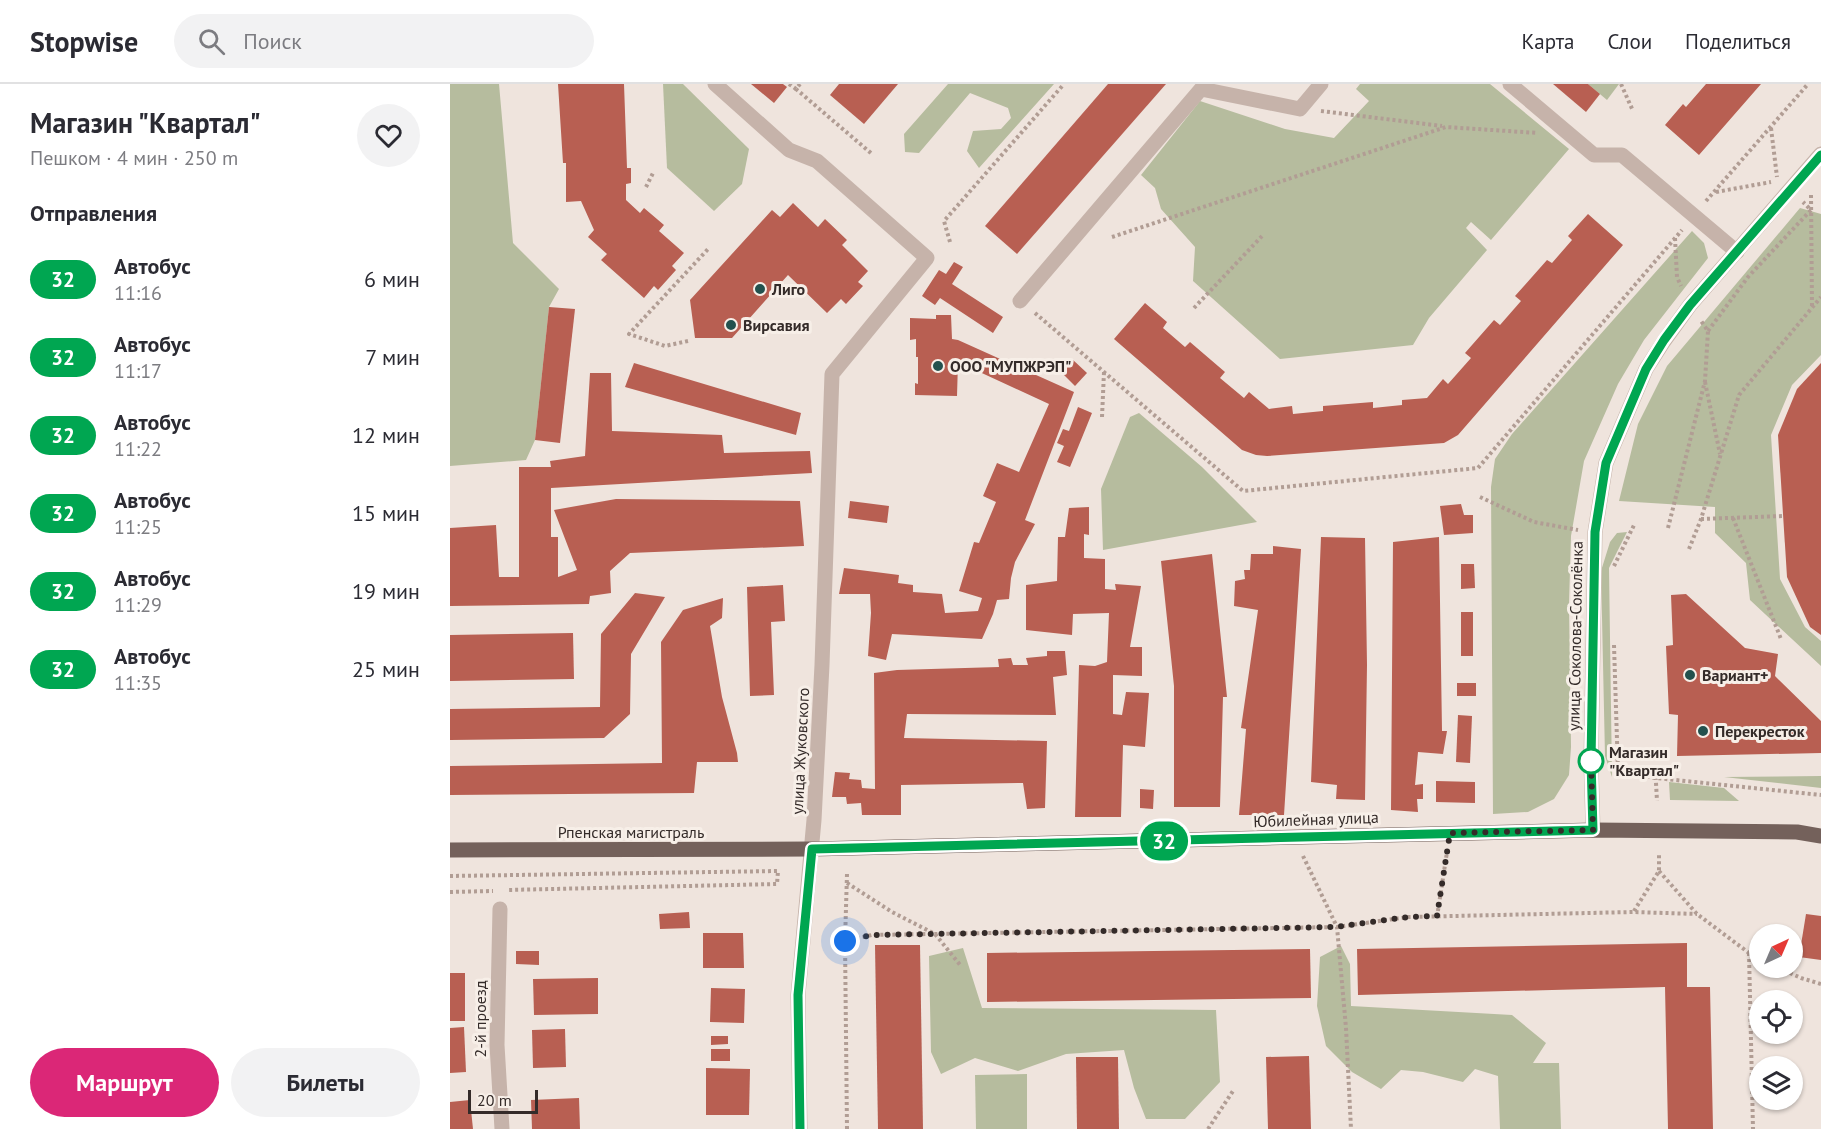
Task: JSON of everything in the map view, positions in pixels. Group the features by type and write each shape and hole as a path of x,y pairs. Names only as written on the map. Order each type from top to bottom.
{"main road":[{"name":"Юбилейная улица","path":"812,849 1593,830 1797,832 1821,836"},
{"name":"Рпенская магистраль","path":"450,850 812,849"}],"street":[{"name":"улица Жуковского","path":"715,84 789,150 817,161 927,258 832,374 822,665 812,849 798,995 800,1129"},
{"path":"1020,301 1201,89 1300,109 1321,84"},
{"path":"1510,84 1594,155 1622,155 1737,252"},
{"name":"улица Соколова-Соколёнка","path":"1593,830 1591,761 1595,532 1606,463 1646,369 1664,340 1690,305 1821,154"},
{"name":"2-й проезд","path":"500,909 497,1045 502,1129"}],"path":[{"path":"789,84 872,154"},
{"path":"796,89 800,84"},
{"path":"950,242 944,221 1064,84"},
{"path":"1621,84 1633,111"},
{"path":"1020,301 1243,491 1478,468 1808,84"},
{"path":"1300,109 1446,127 1572,135"},
{"path":"1112,237 1446,127"},
{"path":"1714,192 1777,181 1771,127"},
{"path":"646,187 653,173"},
{"path":"1811,192 1812,308"},
{"path":"1801,201 1811,210"},
{"path":"1668,528 1705,381 1708,331 1748,277 1811,210"},
{"path":"1194,308 1263,235"},
{"path":"1675,237 1677,277 1690,305 1708,331"},
{"path":"688,341 665,346 629,334 710,248"},
{"path":"1689,549 1701,519 1739,395 1821,297"},
{"path":"1102,417 1104,371"},
{"path":"1705,381 1720,455"},
{"path":"1480,497 1534,522 1595,532"},
{"path":"1701,519 1783,516"},
{"path":"1733,518 1780,639"},
{"path":"1612,569 1635,523"},
{"path":"1614,641 1618,772 1821,795"},
{"path":"1655,765 1657,801"},
{"path":"1437,916 1450,833"},
{"path":"1297,837 1302,854 1336,927 1346,1028 1351,1129"},
{"path":"1633,912 1659,871 1659,855"},
{"path":"450,876 778,871 777,884 450,892"},
{"path":"1659,871 1697,914 1749,953"},
{"path":"847,874 845,941 847,1129"},
{"path":"847,882 892,912 935,934 961,966"},
{"path":"845,941 872,935 1336,927 1408,917 1437,916 1633,912 1697,914"},
{"path":"1750,978 1753,1129"},
{"path":"1801,978 1821,984"},
{"path":"1208,1129 1233,1091"}],"green space":[{"path":"450,84 499,84 513,243 559,289 549,307 535,440 526,460 450,466"},
{"path":"663,84 683,84 749,149 742,184 714,211 667,168"},
{"path":"948,84 1054,84 979,168 967,151 973,131 1001,129 1011,118 1008,108 970,93 919,153 905,152 904,134"},
{"path":"1360,84 1490,84 1569,149 1491,240 1471,222 1466,228 1487,250 1429,318 1413,345 1280,359 1193,281 1195,247 1161,209 1155,188 1141,175 1200,101 1285,129 1334,138 1369,101 1356,89"},
{"path":"1588,84 1619,84 1607,100"},
{"path":"1800,208 1821,214 1821,355 1792,385 1771,435 1780,579 1805,627 1821,641 1821,666 1750,600 1746,563 1715,533 1715,507 1619,501 1638,424 1667,366"},
{"path":"1692,231 1704,243 1708,258 1644,340 1618,384 1584,461 1571,536 1569,775 1554,799 1528,812 1493,814 1491,487 1495,459 1512,434"},
{"path":"1139,413 1202,467 1257,522 1103,550 1101,489 1130,417"},
{"path":"1627,532 1609,568 1612,777 1605,756 1601,571 1610,542 1617,533"},
{"path":"1821,776 1821,788 1724,777"},
{"path":"1669,782 1724,788 1739,801 1670,800"},
{"path":"1341,946 1350,964 1351,1006 1512,1015 1546,1043 1533,1063 1559,1063 1561,1129 1500,1129 1498,1076 1475,1069 1463,1082 1423,1072 1401,1070 1381,1089 1352,1072 1326,1046 1317,1006 1320,957"},
{"path":"963,948 982,1008 1216,1010 1220,1082 1185,1119 1146,1119 1134,1088 1124,1050 1066,1054 1018,1071 975,1058 941,1074 931,1052 929,956"},
{"path":"1027,1074 1027,1129 976,1129 975,1075"}],"building":[{"path":"558,84 624,84 627,168 631,168 631,183 626,184 626,200 640,213 644,208 664,225 659,231 684,253 672,266 676,270 658,290 654,286 644,298 601,260 607,254 588,237 594,230 581,201 566,202 566,163 563,163"},
{"path":"751,84 783,84 787,87 774,103"},
{"path":"839,84 898,84 864,124 830,95"},
{"path":"1108,84 1166,84 1017,254 985,226"},
{"path":"1553,84 1588,84 1600,94 1586,112"},
{"path":"1706,84 1761,84 1699,155 1665,125 1683,104 1686,107"},
{"path":"793,203 818,227 825,219 847,240 842,245 868,271 858,282 863,286 846,304 841,299 827,313 788,275 732,338 695,338 690,300 772,210 780,217"},
{"path":"1588,214 1623,245 1458,435 1444,443 1256,455 1242,450 1114,339 1145,303 1167,322 1163,328 1185,347 1190,342 1225,372 1220,378 1244,398 1249,392 1269,409 1292,406 1293,414 1323,411 1323,406 1373,402 1373,408 1402,405 1402,400 1427,398 1443,379 1448,384 1471,358 1465,353 1494,320 1500,325 1521,301 1515,296 1547,260 1552,263 1572,240 1568,236"},
{"path":"954,262 963,267 952,284 1003,317 993,333 940,298 935,305 922,296 939,270 946,274"},
{"path":"549,307 575,309 560,443 535,440"},
{"path":"936,315 951,315 952,339 1074,392 1025,520 1035,524 1015,562 1009,599 997,600 982,639 892,634 886,660 868,656 870,594 839,594 844,568 899,575 898,583 913,585 913,592 942,594 945,613 978,611 982,598 959,591 974,542 979,543 996,502 983,496 997,463 1019,472 1049,404 958,362 957,396 915,395 915,383 918,384 918,357 916,357 916,339 910,340 910,318 936,319"},
{"path":"1072,359 1087,373 1075,386 1060,371"},
{"path":"634,363 801,413 796,435 625,387"},
{"path":"1821,363 1821,635 1810,627 1787,577 1778,435 1797,389"},
{"path":"590,373 611,373 612,431 722,435 724,453 810,451 812,473 551,488 551,537 558,537 558,577 577,570 554,510 616,499 800,501 804,546 630,553 610,571 611,593 590,596 589,604 450,606 450,528 496,525 499,577 519,577 519,467 551,467 550,461 585,456"},
{"path":"1078,407 1092,413 1070,467 1057,462 1064,446 1057,443 1063,429 1069,431"},
{"path":"850,501 889,506 887,523 848,518"},
{"path":"1461,504 1464,515 1473,515 1473,533 1444,535 1440,506"},
{"path":"1089,507 1089,535 1084,534 1084,558 1105,559 1105,589 1116,590 1115,584 1141,586 1130,647 1142,647 1142,676 1113,675 1113,714 1122,715 1126,692 1149,693 1145,747 1123,745 1121,817 1075,817 1079,665 1095,666 1107,662 1109,613 1073,614 1072,635 1026,630 1026,585 1057,581 1058,537 1065,537 1069,508"},
{"path":"1321,537 1365,538 1367,665 1365,800 1336,799 1337,785 1311,782"},
{"path":"1439,537 1442,731 1447,731 1443,754 1418,752 1415,785 1423,784 1423,799 1417,799 1418,812 1391,810 1393,542"},
{"path":"1273,546 1301,549 1284,815 1239,815 1246,729 1241,728 1258,610 1234,606 1235,581 1245,579 1244,570 1250,570 1251,554 1273,554"},
{"path":"1212,554 1227,697 1223,697 1220,807 1174,807 1174,686 1161,561"},
{"path":"1461,564 1474,564 1475,588 1461,589"},
{"path":"783,585 785,621 771,622 774,695 750,696 747,587"},
{"path":"635,593 665,597 631,654 630,714 604,738 450,740 450,709 600,707 601,634"},
{"path":"1686,594 1745,648 1778,654 1775,676 1821,721 1821,753 1677,756 1678,715 1669,714 1666,646 1673,645 1671,595"},
{"path":"723,598 722,618 710,626 722,697 738,762 697,762 694,793 450,795 450,766 662,763 661,642 683,610"},
{"path":"1461,612 1473,612 1473,656 1461,656"},
{"path":"573,633 574,679 450,681 450,635"},
{"path":"1047,651 1065,651 1067,675 1053,677 1056,715 907,714 904,738 1047,741 1045,808 1027,809 1023,783 901,785 901,815 862,815 861,803 847,804 846,797 832,797 835,772 850,773 849,779 861,780 862,788 875,789 874,673 897,670 999,667 998,659 1011,658 1013,665 1028,665 1026,658 1047,656"},
{"path":"1457,683 1476,683 1476,696 1457,696"},
{"path":"1458,715 1472,716 1470,763 1456,762"},
{"path":"1436,781 1475,782 1475,803 1436,802"},
{"path":"1140,789 1154,790 1153,809 1140,808"},
{"path":"689,912 690,928 660,929 659,914"},
{"path":"1806,914 1821,916 1821,960 1803,958"},
{"path":"703,933 743,933 744,968 703,968"},
{"path":"1687,943 1687,987 1710,987 1713,1129 1668,1129 1665,987 1358,995 1357,949"},
{"path":"875,945 920,945 923,1129 878,1129"},
{"path":"1310,949 1311,998 987,1002 987,953"},
{"path":"516,951 539,951 539,965 516,964"},
{"path":"450,973 465,973 465,1021 450,1021"},
{"path":"598,978 598,1014 534,1015 533,979"},
{"path":"711,988 745,989 744,1023 710,1022"},
{"path":"464,1027 466,1072 450,1073 450,1028"},
{"path":"565,1029 566,1067 533,1068 532,1030"},
{"path":"711,1036 728,1036 728,1044 711,1045"},
{"path":"711,1049 730,1049 730,1061 711,1061"},
{"path":"1309,1056 1311,1129 1268,1129 1266,1057"},
{"path":"1076,1057 1118,1057 1119,1129 1077,1129"},
{"path":"706,1068 750,1069 749,1115 706,1115"},
{"path":"579,1098 580,1129 532,1129 531,1100"},
{"path":"470,1100 473,1129 450,1129 450,1102"}],"bus line":[{"name":"32","path":"800,1129 798,995 812,849 1593,830 1591,761 1595,532 1606,463 1646,369 1664,340 1690,305 1821,155"}],"place":[{"name":"Лиго","path":"760,289"},
{"name":"Вирсавия","path":"731,325"},
{"name":"ООО \"МУПЖРЭП\"","path":"938,366"},
{"name":"Вариант+","path":"1690,675"},
{"name":"Перекресток","path":"1703,731"},
{"name":"Магазин \"Квартал\"","path":"1591,761"}],"route":[{"path":"845,941 872,935 1336,927 1408,917 1437,916 1450,833 1593,830 1591,761"}]}
